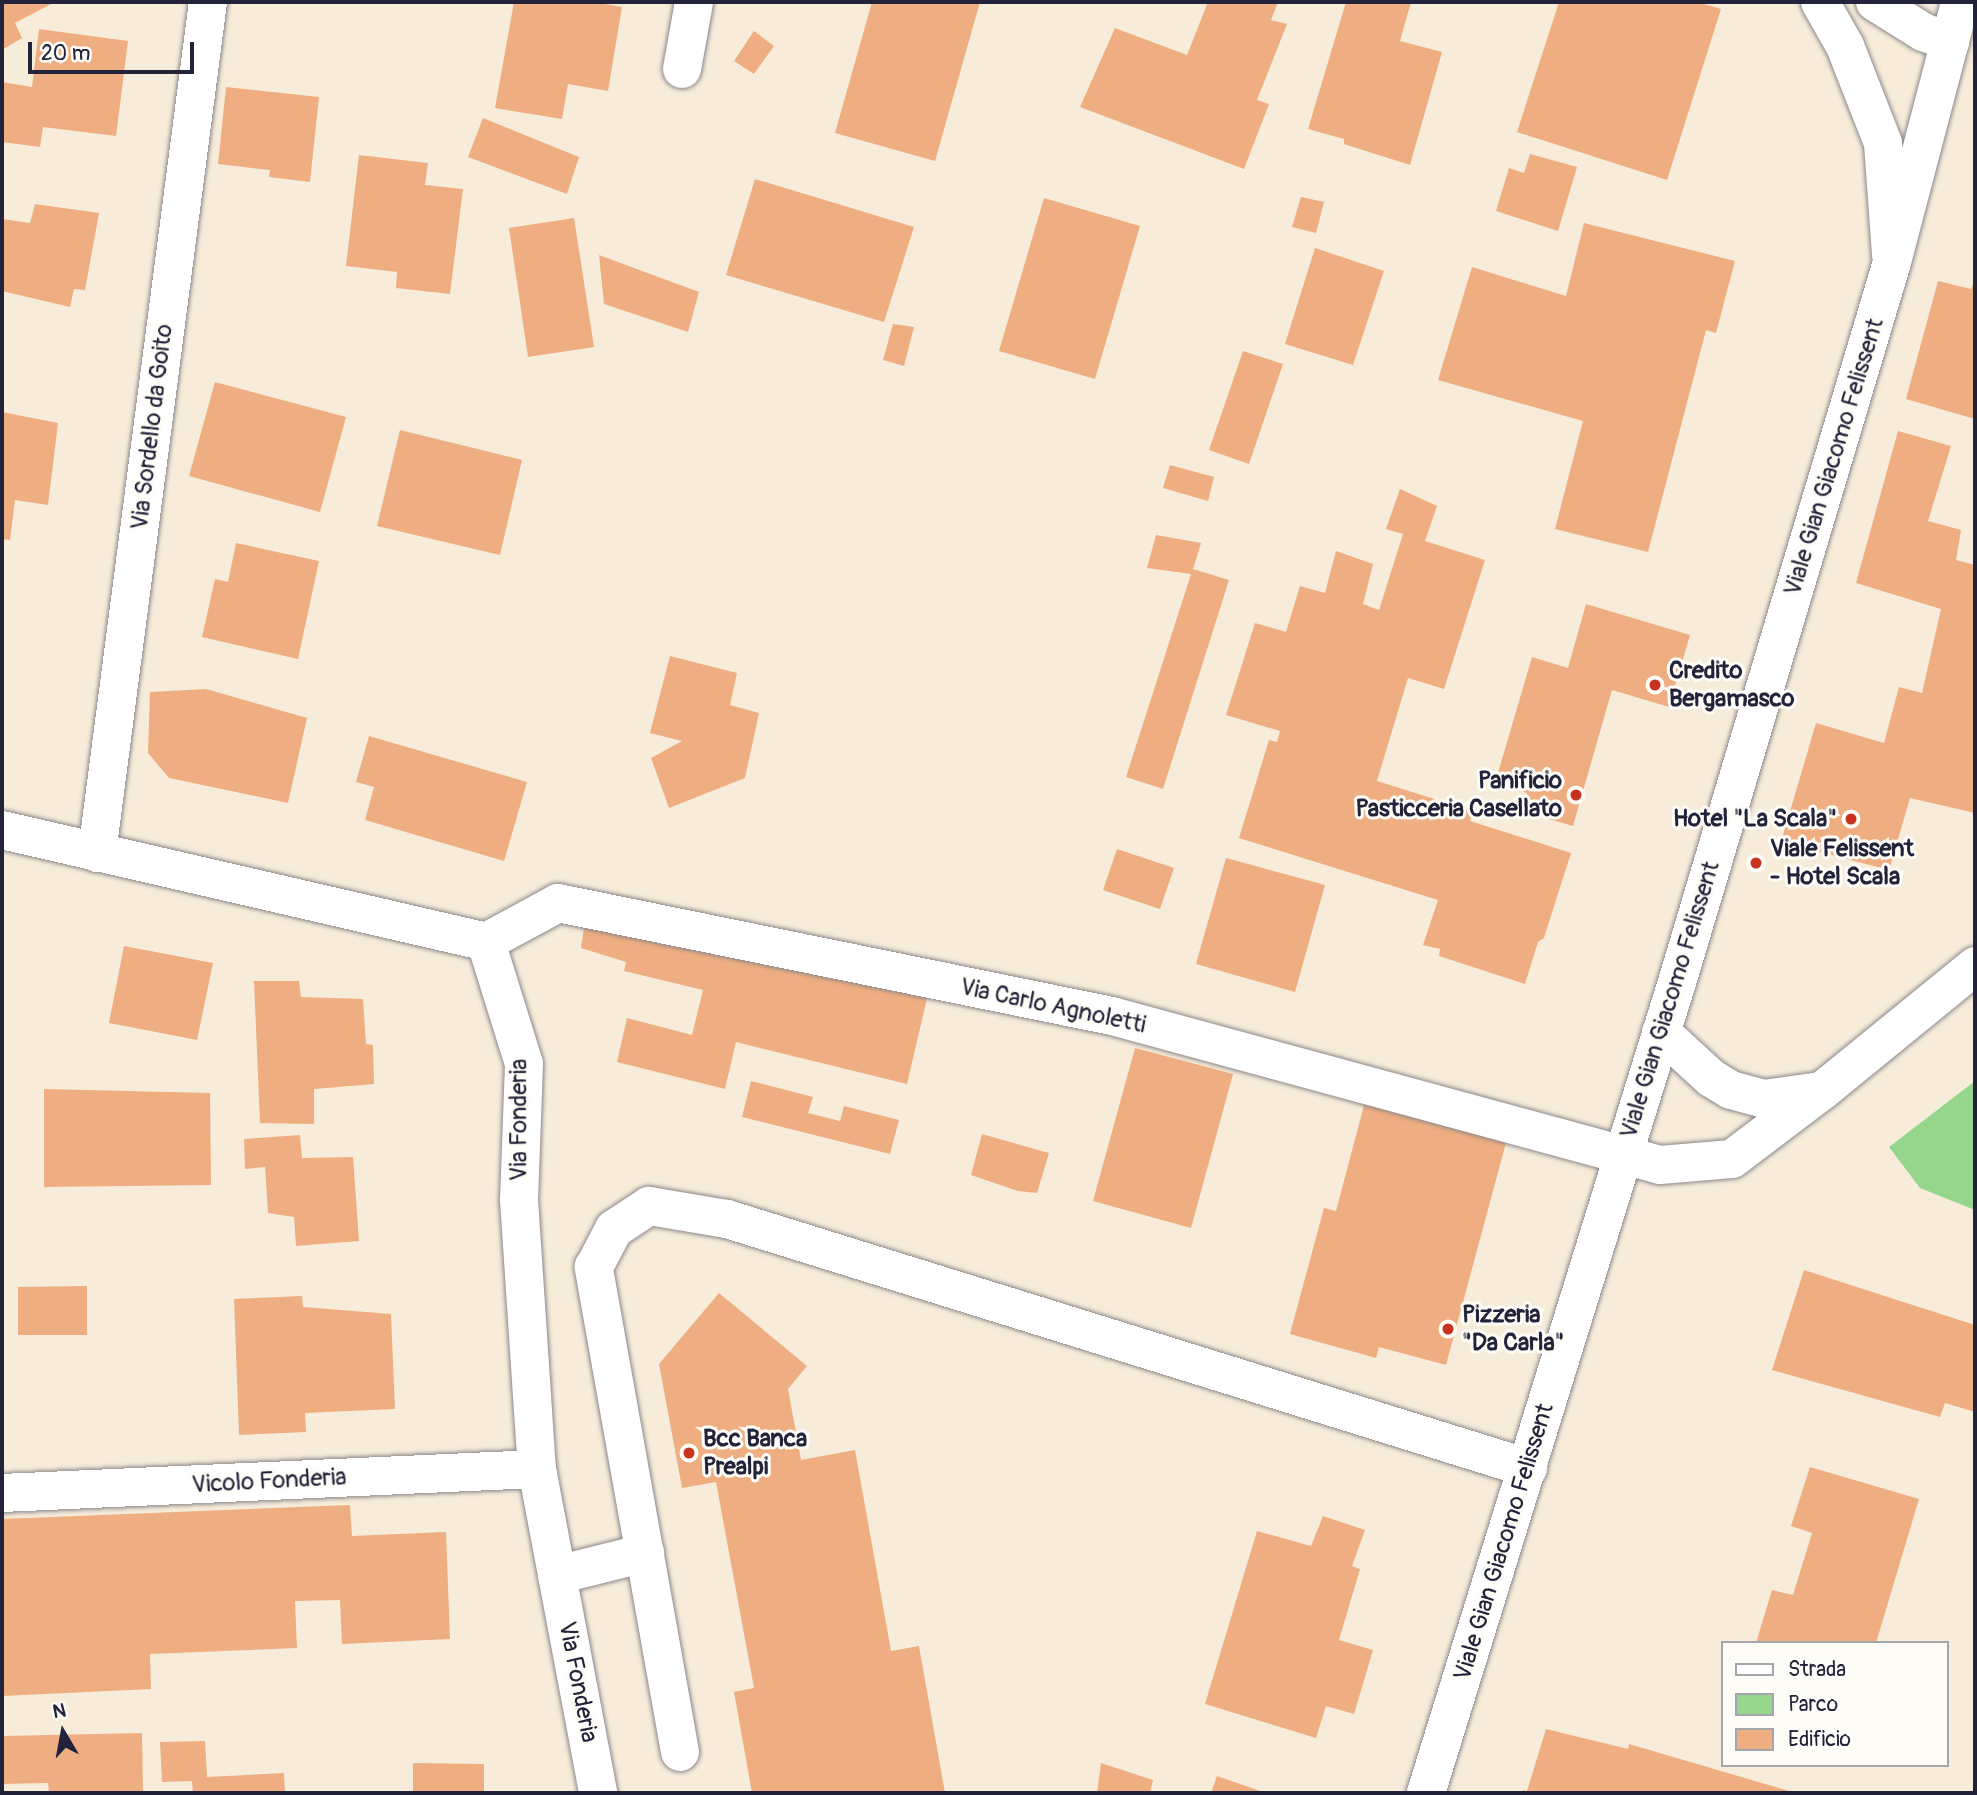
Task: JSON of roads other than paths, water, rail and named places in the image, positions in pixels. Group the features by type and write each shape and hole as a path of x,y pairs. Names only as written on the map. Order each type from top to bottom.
{"street":[{"name":"Via Sordello da Goito","path":"97,853 208,2"},
{"path":"682,69 694,2"},
{"path":"1820,2 1845,46 1883,143 1892,262"},
{"path":"1875,2 1923,32 1950,42"},
{"name":"Viale Gian Giacomo Felissent","path":"1426,1793 1661,1032 1892,262 1960,2"},
{"path":"2,830 486,942"},
{"name":"Via Carlo Agnoletti","path":"486,942 558,903 1112,1016 1660,1165 1732,1159 1822,1091 1975,966"},
{"name":"Via Fonderia","path":"486,942 524,1064 519,1200 537,1469 598,1793"},
{"path":"1661,1032 1711,1078 1731,1090 1764,1099 1822,1091"},
{"path":"680,1752 594,1267 614,1229 649,1206 727,1219 1528,1468"},
{"name":"Vicolo Fonderia","path":"2,1493 537,1469"},
{"path":"557,1575 645,1553"}],"place":[{"name":"Credito Bergamasco","path":"1655,685"},
{"name":"Panificio Pasticceria Casellato","path":"1576,795"},
{"name":"Hotel \"La Scala\"","path":"1851,819"},
{"name":"Viale Felissent - Hotel Scala","path":"1756,863"},
{"name":"Pizzeria \"Da Carla\"","path":"1448,1329"},
{"name":"Bcc Banca Prealpi","path":"689,1453"}]}
